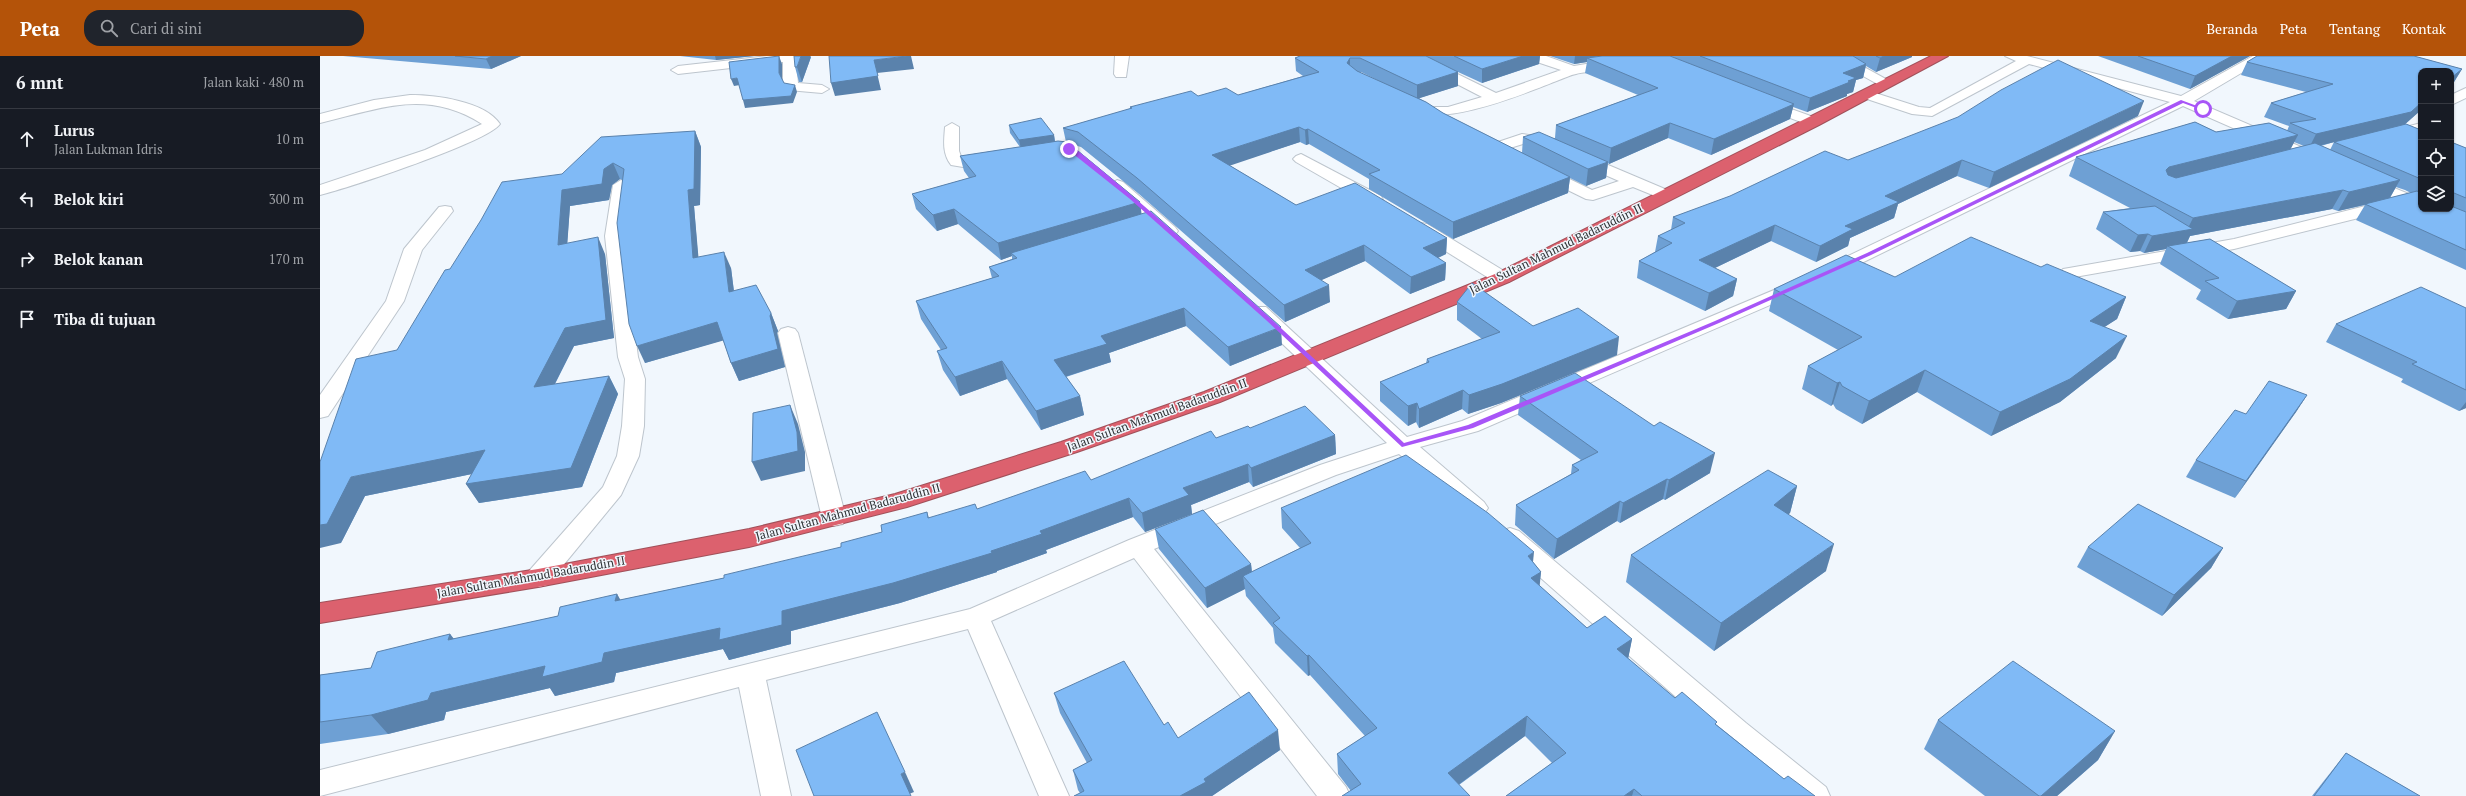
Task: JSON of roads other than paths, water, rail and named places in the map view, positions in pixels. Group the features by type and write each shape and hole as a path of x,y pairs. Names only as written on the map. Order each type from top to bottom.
{"highway":[{"name":"Jalan Sultan Mahmud Badaruddin II","path":"320,613 538,578 749,538 899,501 1069,447 1212,397 1502,278 1814,122 1940,56"}],"street":[{"path":"678,70 803,56"},
{"path":"1121,74 1122,56"},
{"path":"1533,56 1573,70"},
{"path":"1834,56 1886,83"},
{"path":"2012,56 2183,101 2416,203"},
{"path":"320,783 976,617 1138,546 1328,470 1402,445 1470,426 1724,319 1869,254 2183,101 2263,56"},
{"path":"789,58 793,87 822,89"},
{"path":"1420,60 1495,98"},
{"path":"1866,94 1917,111 1932,112 2027,60"},
{"path":"1399,97 1427,111 1436,112 1459,109 1495,98 1573,70 1602,64 1627,62"},
{"path":"2454,99 2466,92"},
{"path":"320,119 385,102 421,98 464,107 493,124 473,135 432,152 320,190"},
{"path":"1750,98 1814,122"},
{"path":"952,127 950,152 954,161 958,164 1008,157"},
{"path":"2376,139 2418,128"},
{"path":"1483,140 1586,194 1598,194 1634,182"},
{"path":"1498,147 1517,140 1537,140 1666,195"},
{"path":"2284,162 2332,150"},
{"path":"1300,159 1390,209"},
{"path":"1102,173 1148,222 1181,243"},
{"path":"538,578 613,490 628,456 633,426 635,380 628,357 614,236 621,185"},
{"path":"2069,273 2234,244 2416,203"},
{"path":"320,411 394,301 413,249 445,211"},
{"path":"1409,221 1502,278"},
{"path":"1245,298 1402,445 1736,732 1815,796"},
{"path":"788,333 834,518"},
{"path":"1138,546 1335,796"},
{"path":"976,617 1054,796"},
{"path":"750,673 776,796"}]}
